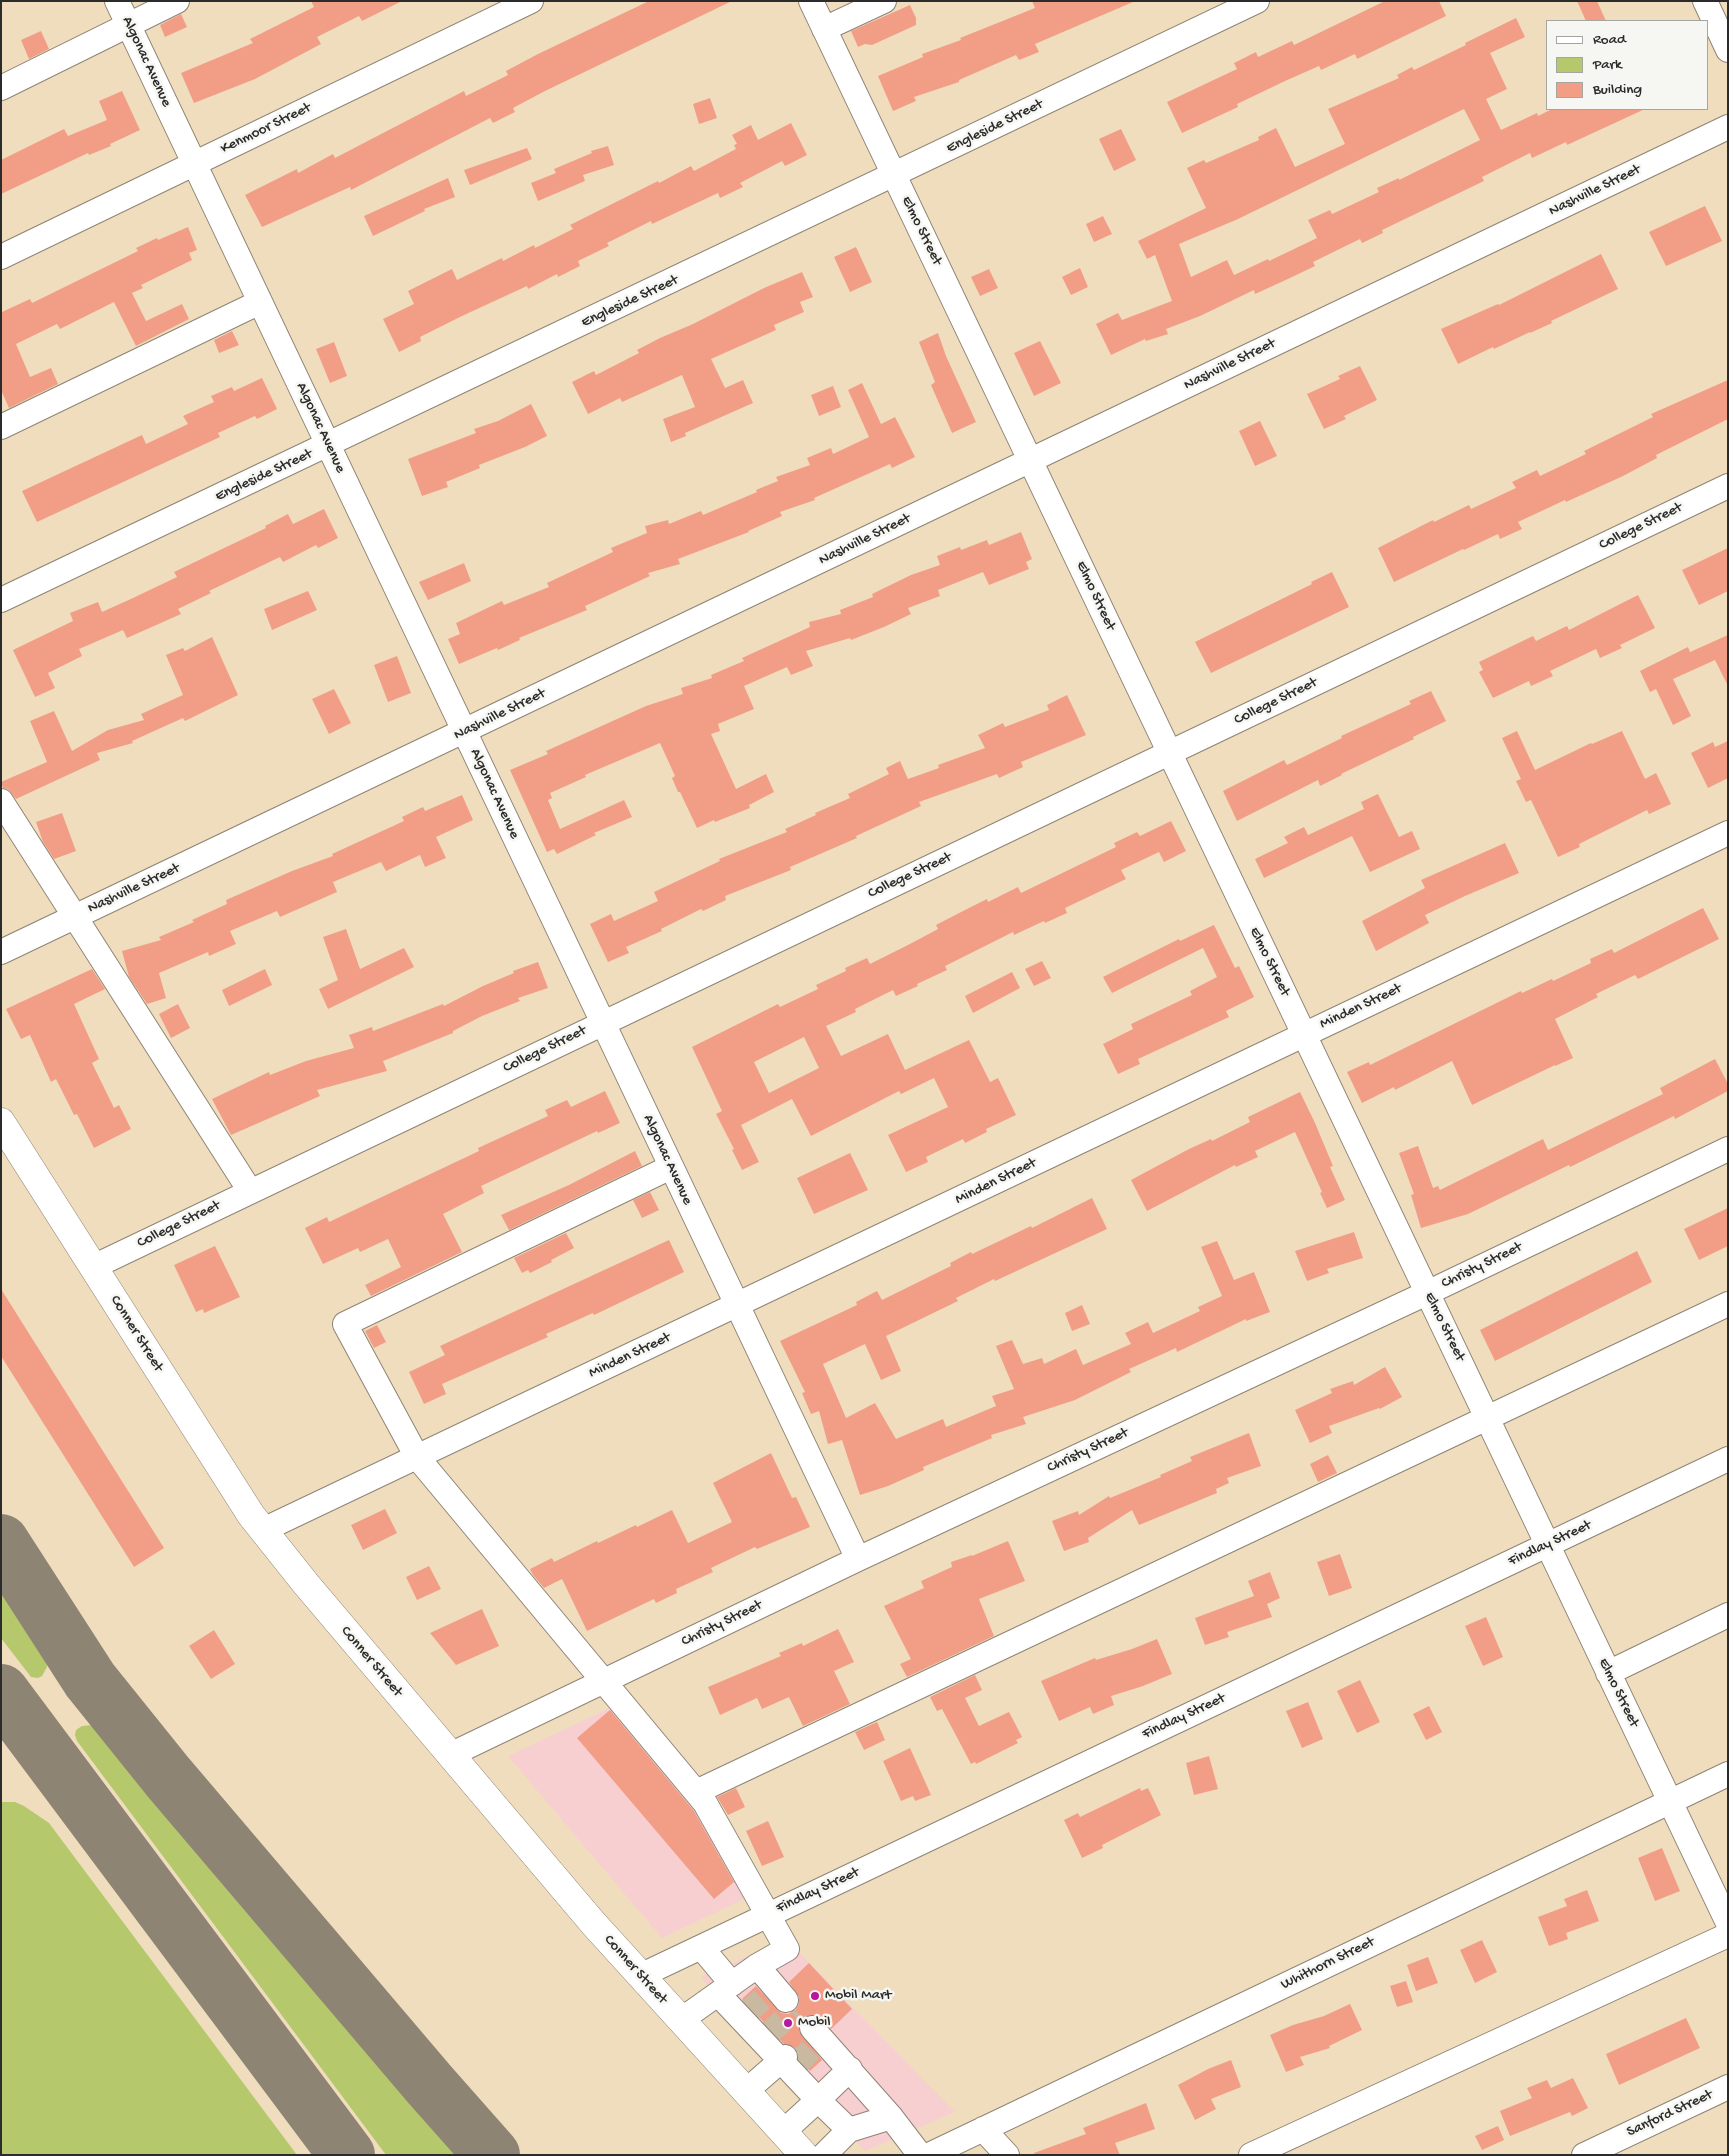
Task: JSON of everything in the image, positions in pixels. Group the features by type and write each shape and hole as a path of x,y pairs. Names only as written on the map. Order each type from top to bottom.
{"main road":[{"name":"Conner Street","path":"1,1122 251,1515 450,1755 593,1923 804,2155"}],"street":[{"name":"Algonac Avenue","path":"117,1 858,1560"},
{"path":"1,88 177,1"},
{"name":"Kenmoor Street","path":"1,257 531,1"},
{"name":"Elmo Street","path":"811,1 1728,1922"},
{"path":"824,29 884,1"},
{"name":"Engleside Street","path":"1,600 328,446 1257,1"},
{"path":"1705,1 1728,50"},
{"name":"Nashville Street","path":"1,952 1728,127"},
{"path":"1,427 260,302"},
{"name":"College Street","path":"93,1266 1728,486"},
{"path":"1,801 250,1191"},
{"name":"Minden Street","path":"263,1530 1728,833"},
{"name":"Christy Street","path":"450,1755 1728,1149"},
{"path":"671,1167 345,1324 417,1457 705,1803 787,1949 757,1966 681,2020"},
{"path":"696,1792 1728,1304"},
{"name":"Findlay Street","path":"640,1976 1728,1459"},
{"path":"1608,1673 1728,1615"},
{"name":"Whithorn Street","path":"929,2155 1728,1774"},
{"path":"1251,2155 1728,1934"},
{"path":"701,1947 742,2017 788,2064 818,2100 849,2130"},
{"path":"757,1966 776,1994"},
{"path":"811,2032 850,2069 920,2155"},
{"path":"746,2091 788,2064"},
{"path":"783,2132 850,2069"},
{"name":"Sanford Street","path":"1584,2155 1728,2087"},
{"path":"824,2155 849,2130 891,2117"},
{"path":"984,2129 1007,2155"}],"shaded area":[{"path":"618,1704 700,1805 750,1896 662,1938 508,1756"},
{"path":"786,1939 955,2112 865,2151 701,1977"}],"green space":[{"path":"1,1584 46,1655 47,1667 42,1676 38,1678 31,1677 1,1638"},
{"path":"92,1725 100,1728 465,2155 386,2155 77,1741 76,1730 82,1726"},
{"path":"1,1802 15,1802 49,1823 297,2155 1,2155"}],"building":[{"path":"311,1 402,1 362,21 359,16 317,37 321,44 255,79 194,103 181,73 253,43 250,39 314,7"},
{"path":"649,1 732,1 545,91 513,108 515,112 493,123 490,118 351,190 350,187 262,227 245,195 297,169 298,173 333,154 335,158 464,91 466,96 508,75 506,71 538,54"},
{"path":"1032,1 1133,2 1035,44 1039,52 1019,60 1016,55 959,80 959,82 914,97 916,101 893,111 878,76 923,57 922,54 961,40 960,38 1035,8"},
{"path":"1385,1 1439,1 1446,16 1357,59 1355,54 1321,70 1319,66 1285,81 1237,104 1238,107 1182,133 1167,102 1237,69 1234,63 1256,52 1258,57 1292,41 1294,45"},
{"path":"1577,1 1597,1 1606,20 1586,20"},
{"path":"910,5 916,18 916,25 872,45 865,44 858,47 851,31"},
{"path":"181,14 187,27 165,37 160,25"},
{"path":"1516,18 1525,37 1490,53 1507,89 1486,99 1501,130 1537,113 1538,116 1550,110 1643,110 1567,145 1566,142 1532,158 1530,153 1482,177 1484,181 1382,230 1383,233 1362,243 1360,239 1313,262 1315,266 1255,294 1254,290 1200,316 1166,329 1168,334 1146,341 1145,339 1111,355 1096,324 1118,313 1122,320 1172,301 1155,255 1147,259 1138,241 1206,208 1187,168 1204,160 1206,163 1259,140 1258,137 1276,128 1295,167 1345,144 1328,109 1399,78 1397,75 1412,67 1414,70 1466,45 1465,43","holes":["1464,109 1480,140 1399,180 1399,178 1377,188 1379,192 1332,214 1330,210 1308,220 1317,238 1269,261 1268,259 1234,275 1227,260 1191,277 1179,244 1238,219"]},
{"path":"41,31 49,49 29,59 21,40"},
{"path":"122,91 140,130 110,144 111,146 89,155 88,153 1,194 1,160 64,129 68,136 107,120 99,101"},
{"path":"710,98 717,118 699,124 693,104"},
{"path":"791,123 807,155 785,166 782,161 740,183 743,187 720,198 718,193 652,224 651,221 607,243 609,246 578,261 580,266 558,277 557,274 528,289 527,286 462,316 420,337 421,341 399,352 383,319 414,304 408,291 452,269 457,280 502,258 503,261 534,245 535,248 573,229 570,225 658,181 659,183 691,166 694,171 736,149 734,145 737,144 732,135 751,125 758,140"},
{"path":"1121,129 1136,160 1114,171 1099,139"},
{"path":"608,146 614,165 583,175 585,181 538,201 531,183 556,173 554,169 592,153 591,151"},
{"path":"527,148 532,159 470,185 464,170"},
{"path":"448,178 455,197 424,209 425,211 373,236 364,216"},
{"path":"1705,206 1722,241 1666,266 1649,232"},
{"path":"1103,216 1112,234 1094,242 1086,224"},
{"path":"188,227 197,250 189,253 192,260 141,285 143,288 132,293 146,321 182,304 189,319 136,346 114,302 60,329 57,324 16,344 30,377 51,368 58,384 9,408 1,390 1,310 2,312 30,299 32,303 138,251 136,248"},
{"path":"856,247 872,282 850,292 834,257"},
{"path":"1601,254 1618,289 1551,321 1552,323 1494,349 1493,347 1458,364 1441,329 1499,305"},
{"path":"1080,268 1088,287 1071,295 1062,277"},
{"path":"989,269 998,288 980,296 971,277"},
{"path":"802,272 813,297 800,302 804,312 774,325 776,330 711,359 725,388 743,380 753,403 685,433 686,436 671,442 663,419 695,407 682,375 622,402 620,398 588,414 572,382 594,371 596,375 639,353 637,350 660,338 693,324 764,288"},
{"path":"232,331 239,345 219,353 214,340"},
{"path":"938,333 946,356 976,422 952,433 931,385 935,382 919,342"},
{"path":"1040,341 1061,383 1034,396 1014,353"},
{"path":"334,342 347,376 330,383 316,349"},
{"path":"1360,366 1377,400 1344,416 1346,419 1324,429 1307,394 1340,379 1338,376"},
{"path":"262,378 277,409 257,419 255,416 218,433 220,437 37,522 22,491 142,435 146,444 188,424 183,416 214,402 211,396 232,387 234,391"},
{"path":"1728,380 1728,419 1656,455 1657,458 1623,476 1518,522 1522,529 1500,539 1498,534 1394,582 1378,548 1433,520 1434,522 1469,505 1471,509 1516,488 1512,482 1537,470 1540,476 1586,454 1584,451 1653,417 1651,414"},
{"path":"862,383 881,424 895,417 915,457 892,468 890,464 814,498 815,500 780,512 782,516 749,532 678,559 680,564 648,573 650,576 585,606 587,610 519,638 520,640 498,650 497,648 459,664 448,639 460,634 456,623 502,601 504,605 549,587 547,583 613,552 611,548 647,533 645,526 668,520 669,524 701,511 703,515 757,492 756,490 778,481 776,477 810,465 807,458 831,448 833,454 869,437 848,390"},
{"path":"833,386 841,407 819,416 811,395"},
{"path":"531,404 547,436 479,465 480,468 446,482 448,487 422,496 408,459 476,433 474,429 498,421"},
{"path":"1260,421 1277,456 1255,466 1239,431"},
{"path":"324,509 338,538 318,548 316,545 283,562 280,557 209,591 211,593 178,609 181,614 127,638 123,630 79,649 82,656 48,673 55,688 35,697 13,650 73,621 70,613 98,602 102,612 133,598 177,577 174,572 266,528 265,526 288,514 293,524"},
{"path":"1021,532 1032,559 1026,562 1029,569 989,585 983,572 938,590 940,596 908,608 911,614 884,627 851,640 850,638 806,651 813,666 791,675 787,667 744,686 754,709 718,724 720,731 711,734 736,789 766,774 774,792 749,805 750,808 697,828 680,792 678,792 672,778 675,776 660,743 585,775 586,777 550,793 552,798 548,800 560,829 624,800 632,817 594,833 596,835 557,854 554,849 547,852 510,770 548,754 546,751 646,706 683,694 681,688 712,678 711,675 744,661 742,658 810,627 809,622 841,614 840,610 873,597 872,594 911,575 940,565 937,556 960,547 961,550 987,540 989,545"},
{"path":"1728,548 1728,591 1699,605 1682,570"},
{"path":"464,563 471,581 428,600 419,582"},
{"path":"1332,572 1349,607 1211,673 1195,642 1312,584 1311,582"},
{"path":"308,591 317,610 272,630 264,609"},
{"path":"1638,595 1655,628 1620,645 1622,648 1600,658 1596,649 1550,671 1553,676 1531,686 1529,681 1493,698 1479,672 1483,670 1479,662 1533,636 1536,641 1567,626 1569,630"},
{"path":"1728,635 1728,686 1715,660 1673,679 1691,716 1673,725 1656,689 1650,692 1640,671 1688,647 1690,652"},
{"path":"212,637 238,695 185,721 183,718 132,741 133,743 97,753 100,760 16,799 8,789 3,788 1,782 47,762 30,721 54,711 72,751 108,730 144,720 141,714 183,695 166,655 183,648 185,651"},
{"path":"397,656 411,693 388,702 374,665"},
{"path":"334,689 351,723 329,734 312,699"},
{"path":"1431,691 1446,721 1320,786 1318,780 1237,821 1223,791 1284,760 1287,765 1342,738 1341,736 1411,704 1409,701"},
{"path":"1067,695 1086,735 1021,762 1023,767 999,778 997,774 919,802 921,806 856,836 857,838 790,867 791,870 725,896 726,900 703,911 701,909 661,929 662,931 626,947 629,953 608,962 590,924 611,914 614,921 658,901 654,892 720,861 719,859 787,832 785,829 816,815 815,813 850,798 848,794 889,774 886,768 900,761 908,779 939,768 938,765 985,748 978,735 1003,723 1005,727 1049,710 1047,705"},
{"path":"1517,731 1535,770 1591,743 1622,731 1645,779 1656,773 1671,804 1649,814 1647,810 1579,844 1580,847 1558,857 1531,800 1526,802 1516,781 1521,779 1502,738"},
{"path":"1728,741 1728,778 1708,788 1691,753 1713,742 1715,747"},
{"path":"1378,794 1399,837 1412,831 1420,849 1370,872 1352,836 1264,878 1255,859 1288,843 1284,837 1304,827 1308,835 1364,809 1361,802"},
{"path":"462,795 473,820 436,837 446,858 425,867 420,855 386,871 381,862 333,882 337,892 280,917 277,911 230,931 236,944 209,956 208,952 159,973 166,998 147,1004 129,977 122,951 161,940 159,937 194,922 192,920 227,904 226,900 292,871 333,856 332,854 404,821 402,817 423,807 425,811"},
{"path":"62,813 76,851 54,859 43,842 36,822"},
{"path":"1171,821 1186,851 1164,862 1159,852 1121,870 1126,879 1065,908 1067,913 1014,935 1013,932 945,966 947,970 917,984 918,986 896,996 893,990 855,1009 856,1012 826,1026 841,1056 888,1034 905,1070 969,1040 990,1082 998,1078 1016,1115 986,1129 987,1132 965,1143 963,1139 926,1157 928,1162 906,1172 888,1135 948,1107 934,1078 901,1094 899,1091 811,1136 792,1099 741,1125 759,1162 742,1170 732,1150 734,1149 716,1114 722,1111 692,1047 778,1004 780,1007 818,989 816,985 846,971 845,968 867,958 870,964 908,945 938,929 936,925 987,899 988,902 1018,887 1021,893 1116,847 1114,843 1137,832 1140,836","holes":["804,1037 819,1068 769,1093 754,1062"]},
{"path":"1505,843 1519,873 1425,915 1429,923 1376,951 1362,921 1425,888 1421,880"},
{"path":"1703,908 1719,939 1638,979 1635,975 1596,994 1598,997 1555,1019 1573,1058 1472,1105 1452,1061 1395,1090 1394,1087 1362,1103 1347,1072 1369,1062 1370,1065 1521,991 1522,993 1552,979 1553,981 1591,963 1590,959 1612,949 1614,953"},
{"path":"1214,925 1235,968 1239,966 1254,997 1226,1011 1229,1017 1138,1059 1140,1064 1118,1074 1103,1044 1133,1029 1131,1024 1192,995 1190,991 1217,977 1203,948 1112,993 1103,977 1179,939 1180,941"},
{"path":"346,929 360,969 404,948 414,967 328,1009 319,989 338,980 323,937"},
{"path":"1042,961 1051,978 1034,986 1025,969"},
{"path":"538,962 548,988 518,998 520,1001 482,1016 453,1031 453,1033 383,1061 387,1071 317,1090 320,1096 231,1135 212,1099 269,1072 270,1075 306,1061 354,1048 349,1035 372,1027 373,1031 443,1004 444,1006 514,973 513,971"},
{"path":"92,969 105,989 74,1004 99,1059 92,1063 114,1108 119,1105 131,1129 94,1148 77,1114 74,1115 56,1079 51,1082 30,1035 21,1039 6,1009"},
{"path":"265,969 272,985 229,1006 222,990"},
{"path":"1012,972 1020,988 973,1013 965,996"},
{"path":"178,1004 190,1028 171,1038 159,1014"},
{"path":"1715,1059 1728,1084 1728,1091 1675,1119 1674,1116 1468,1214 1421,1228 1411,1195 1414,1194 1399,1153 1418,1146 1433,1188 1438,1186 1440,1190 1543,1139 1548,1150 1663,1094 1660,1088"},
{"path":"605,1091 620,1123 598,1133 597,1131 481,1186 484,1193 443,1214 462,1252 371,1296 365,1285 401,1267 388,1239 360,1252 358,1248 323,1264 305,1228 327,1217 329,1222 479,1151 478,1148 548,1116 545,1110 567,1100 571,1107"},
{"path":"1300,1092 1333,1166 1330,1167 1345,1200 1327,1208 1320,1193 1322,1192 1295,1132 1255,1151 1258,1157 1236,1167 1235,1165 1147,1211 1131,1180 1189,1149 1211,1139 1212,1141 1250,1122 1248,1117"},
{"path":"635,1151 642,1166 509,1230 501,1215 569,1185"},
{"path":"850,1153 868,1190 814,1214 797,1178"},
{"path":"650,1192 659,1210 642,1218 633,1200"},
{"path":"1092,1198 1107,1229 995,1281 994,1279 956,1298 958,1301 886,1336 901,1371 881,1380 865,1344 823,1364 846,1418 875,1403 896,1439 943,1419 946,1427 996,1406 992,1396 1014,1389 996,1346 1012,1340 1023,1364 1042,1358 1044,1364 1076,1349 1083,1365 1131,1344 1125,1333 1148,1322 1153,1333 1200,1311 1198,1307 1222,1296 1201,1247 1217,1241 1234,1280 1254,1272 1270,1312 1246,1321 1246,1319 1177,1352 1176,1348 1129,1369 1131,1372 1075,1400 1023,1417 1026,1424 991,1435 992,1438 923,1467 924,1470 888,1486 860,1495 842,1440 828,1444 819,1411 811,1414 802,1393 805,1392 780,1341 857,1305 856,1302 877,1291 882,1300 951,1266 950,1263 971,1252 972,1254 1031,1226 1032,1228"},
{"path":"1728,1208 1728,1246 1699,1260 1684,1229"},
{"path":"1354,1232 1363,1258 1327,1269 1329,1273 1307,1281 1295,1251"},
{"path":"566,1233 574,1248 530,1273 528,1270 522,1273 514,1258"},
{"path":"669,1240 684,1272 594,1315 593,1313 546,1334 548,1337 442,1384 446,1394 424,1404 409,1372 445,1355 440,1346"},
{"path":"215,1246 240,1297 204,1313 203,1309 196,1312 174,1265"},
{"path":"1637,1251 1652,1282 1495,1361 1480,1330"},
{"path":"1,1289 164,1548 134,1567 1,1356"},
{"path":"1082,1305 1090,1324 1072,1331 1065,1313"},
{"path":"377,1325 386,1342 374,1348 365,1331"},
{"path":"1385,1367 1402,1397 1380,1409 1329,1426 1332,1433 1310,1443 1295,1410 1332,1393 1330,1389 1353,1381 1354,1385"},
{"path":"1249,1433 1261,1466 1227,1478 1229,1483 1216,1489 1217,1493 1139,1525 1132,1510 1088,1538 1089,1542 1064,1551 1052,1521 1078,1511 1079,1515 1109,1496 1110,1498 1161,1477 1160,1475 1192,1461 1190,1457"},
{"path":"771,1453 792,1498 796,1497 810,1527 757,1549 755,1547 711,1568 713,1572 676,1589 677,1593 656,1603 654,1599 587,1631 562,1579 544,1588 530,1569 552,1558 554,1562 597,1541 598,1543 636,1525 637,1527 672,1510 688,1543 732,1522 713,1483"},
{"path":"1328,1455 1337,1473 1318,1482 1310,1464"},
{"path":"385,1509 397,1533 363,1550 351,1525"},
{"path":"1008,1541 1025,1581 979,1599 994,1636 907,1677 900,1664 911,1659 884,1606 924,1588 921,1581 952,1567 951,1562 972,1556"},
{"path":"1340,1554 1352,1588 1329,1596 1317,1562"},
{"path":"429,1566 441,1589 417,1600 406,1577"},
{"path":"1270,1572 1280,1598 1267,1604 1272,1617 1227,1632 1229,1637 1205,1645 1195,1618 1254,1596 1248,1581"},
{"path":"482,1609 499,1646 456,1665 430,1633"},
{"path":"1486,1617 1503,1657 1483,1666 1465,1626"},
{"path":"838,1629 854,1662 834,1671 850,1704 803,1726 789,1697 762,1709 757,1698 720,1715 708,1687 781,1656 779,1653 802,1643 803,1646"},
{"path":"214,1630 235,1664 211,1679 189,1646"},
{"path":"1157,1639 1172,1674 1111,1696 1114,1705 1093,1714 1090,1707 1059,1721 1041,1681 1095,1658 1096,1660 1132,1649"},
{"path":"975,1675 982,1690 965,1698 979,1726 1009,1712 1022,1737 1016,1740 1018,1743 976,1764 975,1762 971,1764 942,1709 937,1711 930,1697"},
{"path":"1360,1680 1380,1722 1357,1733 1337,1691"},
{"path":"1308,1702 1323,1739 1302,1748 1286,1711"},
{"path":"1429,1706 1442,1732 1426,1740 1413,1714"},
{"path":"610,1710 694,1811 734,1882 714,1899 577,1738"},
{"path":"877,1722 885,1740 864,1750 855,1732"},
{"path":"910,1748 931,1795 915,1801 913,1796 901,1801 883,1761"},
{"path":"1209,1756 1218,1789 1194,1795 1186,1763"},
{"path":"736,1788 745,1807 728,1815 717,1797"},
{"path":"1140,1788 1141,1791 1148,1788 1161,1815 1102,1845 1103,1848 1082,1858 1064,1820 1078,1813 1080,1817"},
{"path":"768,1821 784,1857 762,1866 746,1831"},
{"path":"1662,1848 1680,1891 1655,1901 1638,1858"},
{"path":"1587,1890 1599,1921 1566,1933 1568,1939 1549,1946 1538,1917 1567,1906 1564,1899"},
{"path":"1482,1940 1497,1972 1475,1983 1460,1950"},
{"path":"1428,1957 1438,1983 1416,1991 1407,1965"},
{"path":"809,1963 852,2009 831,2029 817,2015 809,2015 803,2018 799,2024 799,2031 822,2060 810,2071 798,2059 795,2048 784,2044 742,1999 756,1986 781,2013 788,2014 795,2011 799,2004 799,1997 789,1982"},
{"path":"1406,1981 1413,2002 1397,2007 1390,1986"},
{"path":"1350,2004 1362,2030 1329,2046 1330,2048 1300,2057 1304,2065 1286,2072 1270,2035 1293,2025 1324,2016"},
{"path":"1686,2018 1700,2048 1619,2085 1606,2054"},
{"path":"1231,2060 1241,2087 1211,2099 1216,2109 1195,2120 1178,2085 1208,2069"},
{"path":"1573,2078 1588,2108 1572,2116 1570,2112 1510,2136 1500,2111 1532,2098 1527,2088 1547,2080 1551,2088"},
{"path":"1146,2103 1155,2129 1115,2143 1120,2155 1035,2155 1034,2153 1086,2134 1083,2128"},
{"path":"1498,2126 1504,2140 1482,2150 1475,2136"}],"taxiway":[{"path":"1,1542 90,1680 168,1777 430,2085 492,2155"},
{"path":"1,1692 347,2155"}],"tunnel":[{"path":"744,2015 768,1994"},
{"path":"765,2037 795,2010"},
{"path":"794,2067 822,2039"}],"place":[{"name":"Mobil Mart","path":"815,1996"},
{"name":"Mobil","path":"788,2023"}]}
